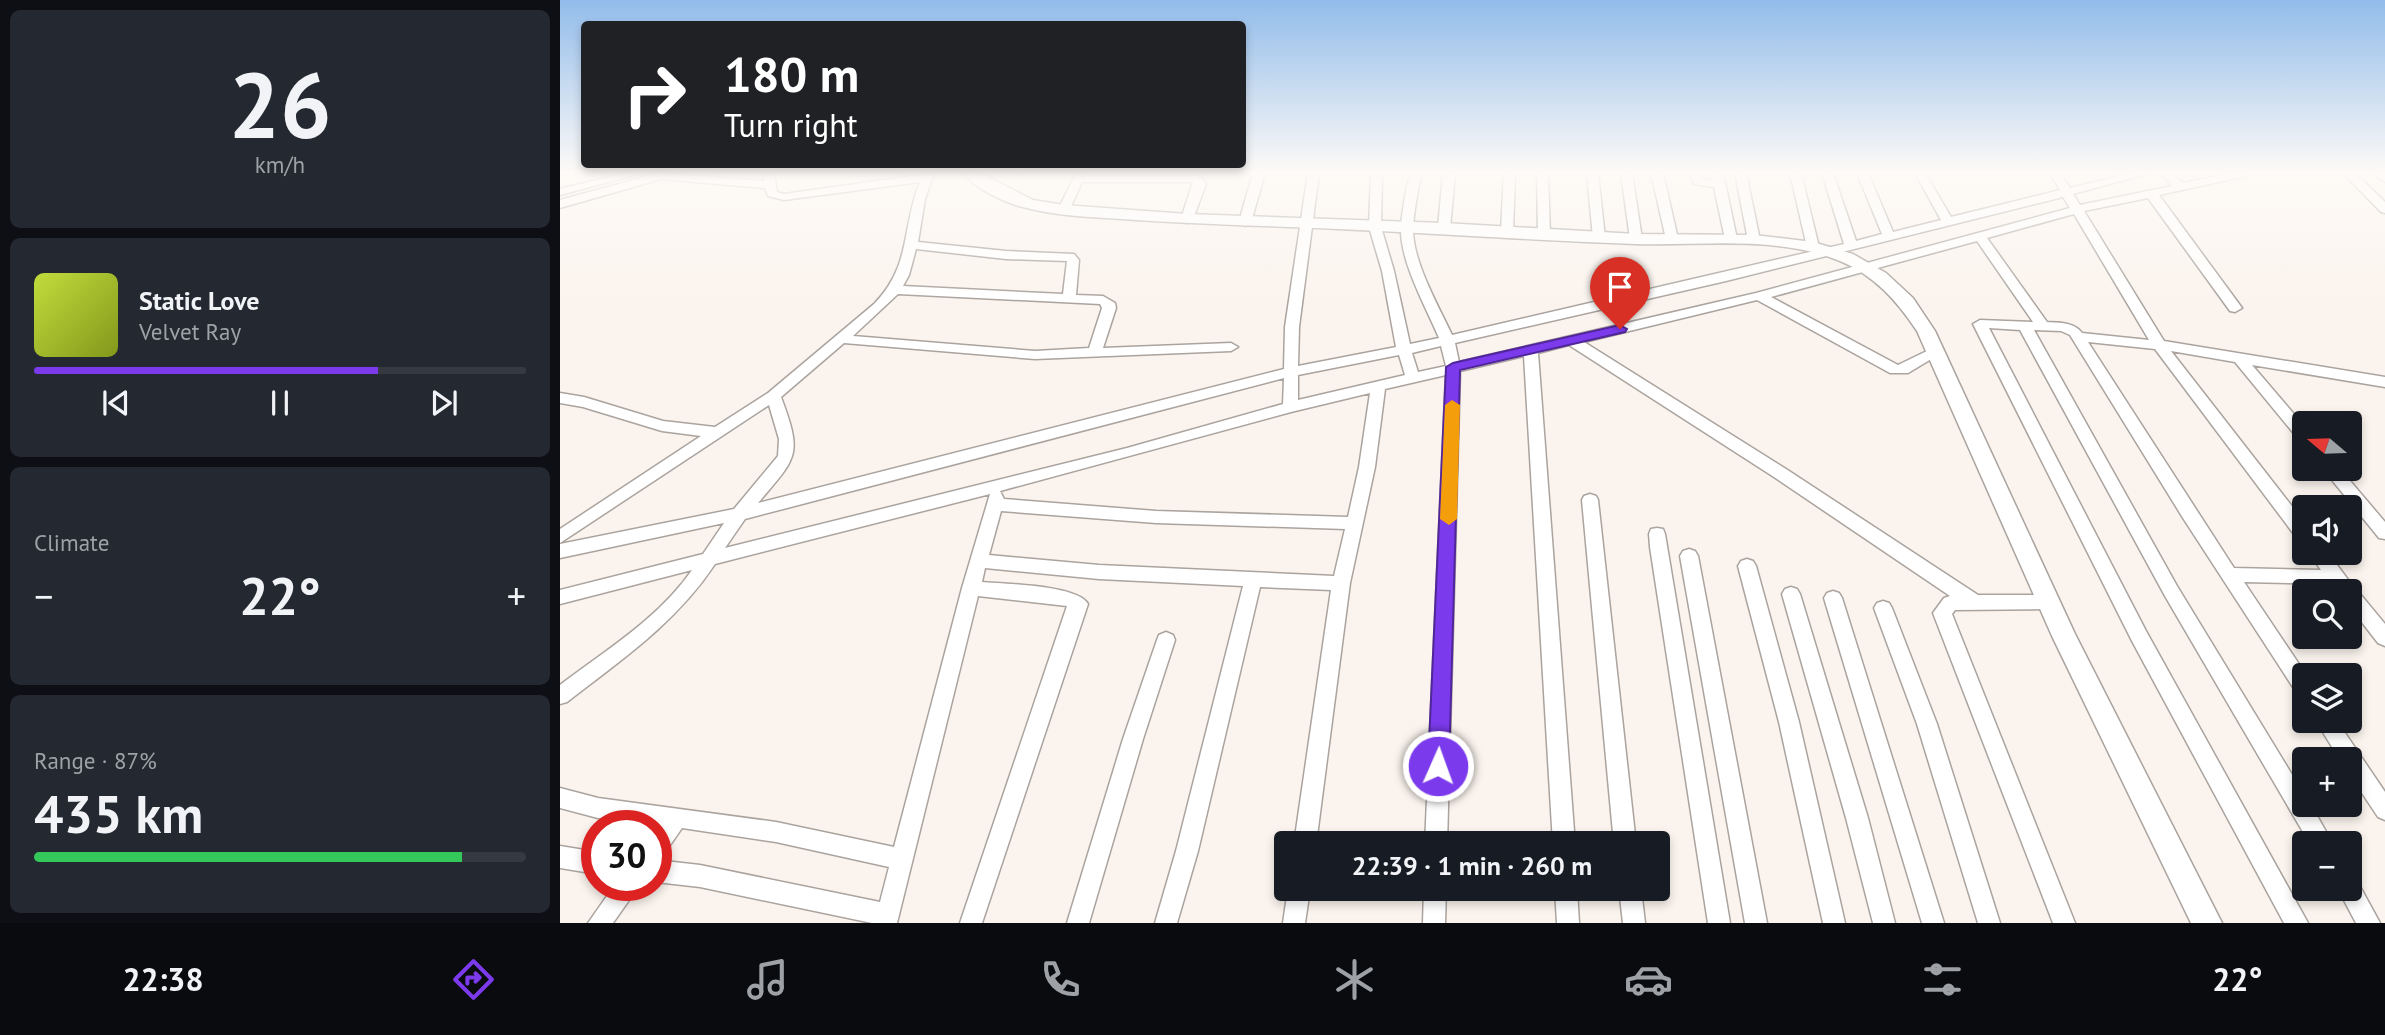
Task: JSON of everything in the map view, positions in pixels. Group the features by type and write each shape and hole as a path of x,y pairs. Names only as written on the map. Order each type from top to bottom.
{"street":[{"path":"560,537 773,396 842,339 895,290 911,245 916,216"},
{"path":"1147,216 1599,238 1754,240 1822,249 1864,267 1907,302 1918,316 2049,602 2207,923"},
{"path":"1245,222 1247,216"},
{"path":"1290,407 1292,327 1305,216"},
{"path":"1375,216 1375,227 1413,377"},
{"path":"1409,216 1409,245 1421,282 1447,339 1453,367 1436,831"},
{"path":"1444,229 1445,216"},
{"path":"1506,216 1507,232"},
{"path":"1543,216 1544,235"},
{"path":"1597,216 1599,238"},
{"path":"1633,216 1636,239"},
{"path":"1667,216 1672,239"},
{"path":"1726,216 1731,239"},
{"path":"1749,216 1754,240"},
{"path":"1810,216 1822,249"},
{"path":"1841,216 1851,245"},
{"path":"1880,216 1889,236"},
{"path":"1945,216 1947,220"},
{"path":"560,551 739,514 1289,372 1404,350 1967,216"},
{"path":"1986,216 2004,229"},
{"path":"563,598 711,558 998,495 1290,407 1759,296 2052,216"},
{"path":"2083,216 2159,345 2292,509"},
{"path":"2168,216 2235,308"},
{"path":"1979,235 2043,326"},
{"path":"911,245 1006,255 1070,257 1073,260 1069,297"},
{"path":"895,290 1094,298 1108,303 1096,352"},
{"path":"1759,296 1895,370 1903,370 1936,352"},
{"path":"2292,670 2229,575 2080,337 2068,328 1981,323 1980,327 2139,636 2297,923"},
{"path":"2024,325 2171,591 2314,831"},
{"path":"2080,337 2159,345 2384,383"},
{"path":"842,339 1035,355 1231,347"},
{"path":"1571,340 1780,473 1972,601"},
{"path":"1531,348 1563,831"},
{"path":"2239,358 2292,421"},
{"path":"1307,831 1341,583 1355,523 1378,386"},
{"path":"560,696 652,626 680,598 711,558 739,514 787,457 788,442 773,396"},
{"path":"560,398 584,402 662,425 717,433"},
{"path":"2341,481 2385,533"},
{"path":"998,495 1156,517 1355,523"},
{"path":"672,873 700,876 887,919 971,588 998,495"},
{"path":"1590,500 1624,831"},
{"path":"2362,515 2370,515"},
{"path":"1657,534 1659,560 1674,631 1689,746 1719,923"},
{"path":"1689,556 1755,923"},
{"path":"979,561 1099,572 1341,583"},
{"path":"2327,565 2336,577"},
{"path":"1747,566 1789,722 1834,923"},
{"path":"2229,575 2336,577"},
{"path":"1166,923 1187,851 1253,580"},
{"path":"971,588 1071,599 1079,604 971,923"},
{"path":"1791,594 1857,818 1884,923"},
{"path":"1833,598 1933,923"},
{"path":"2049,602 1950,603 1942,613 2064,923"},
{"path":"1883,608 1927,724 1989,923"},
{"path":"2362,610 2385,639"},
{"path":"1078,923 1133,739 1166,640"},
{"path":"2334,733 2385,810"},
{"path":"560,798 598,808 776,832 902,859"},
{"path":"672,824 677,817"},
{"path":"560,857 581,860"},
{"path":"599,923 616,901"},
{"path":"1294,923 1297,901"},
{"path":"1434,923 1435,901"},
{"path":"1566,901 1567,923"},
{"path":"1631,901 1634,923"},
{"path":"2356,901 2369,923"}],"slow traffic":[{"path":"1449,519 1452,405"}],"route":[{"path":"1438,766 1450,503 1453,367 1620,329"}]}
